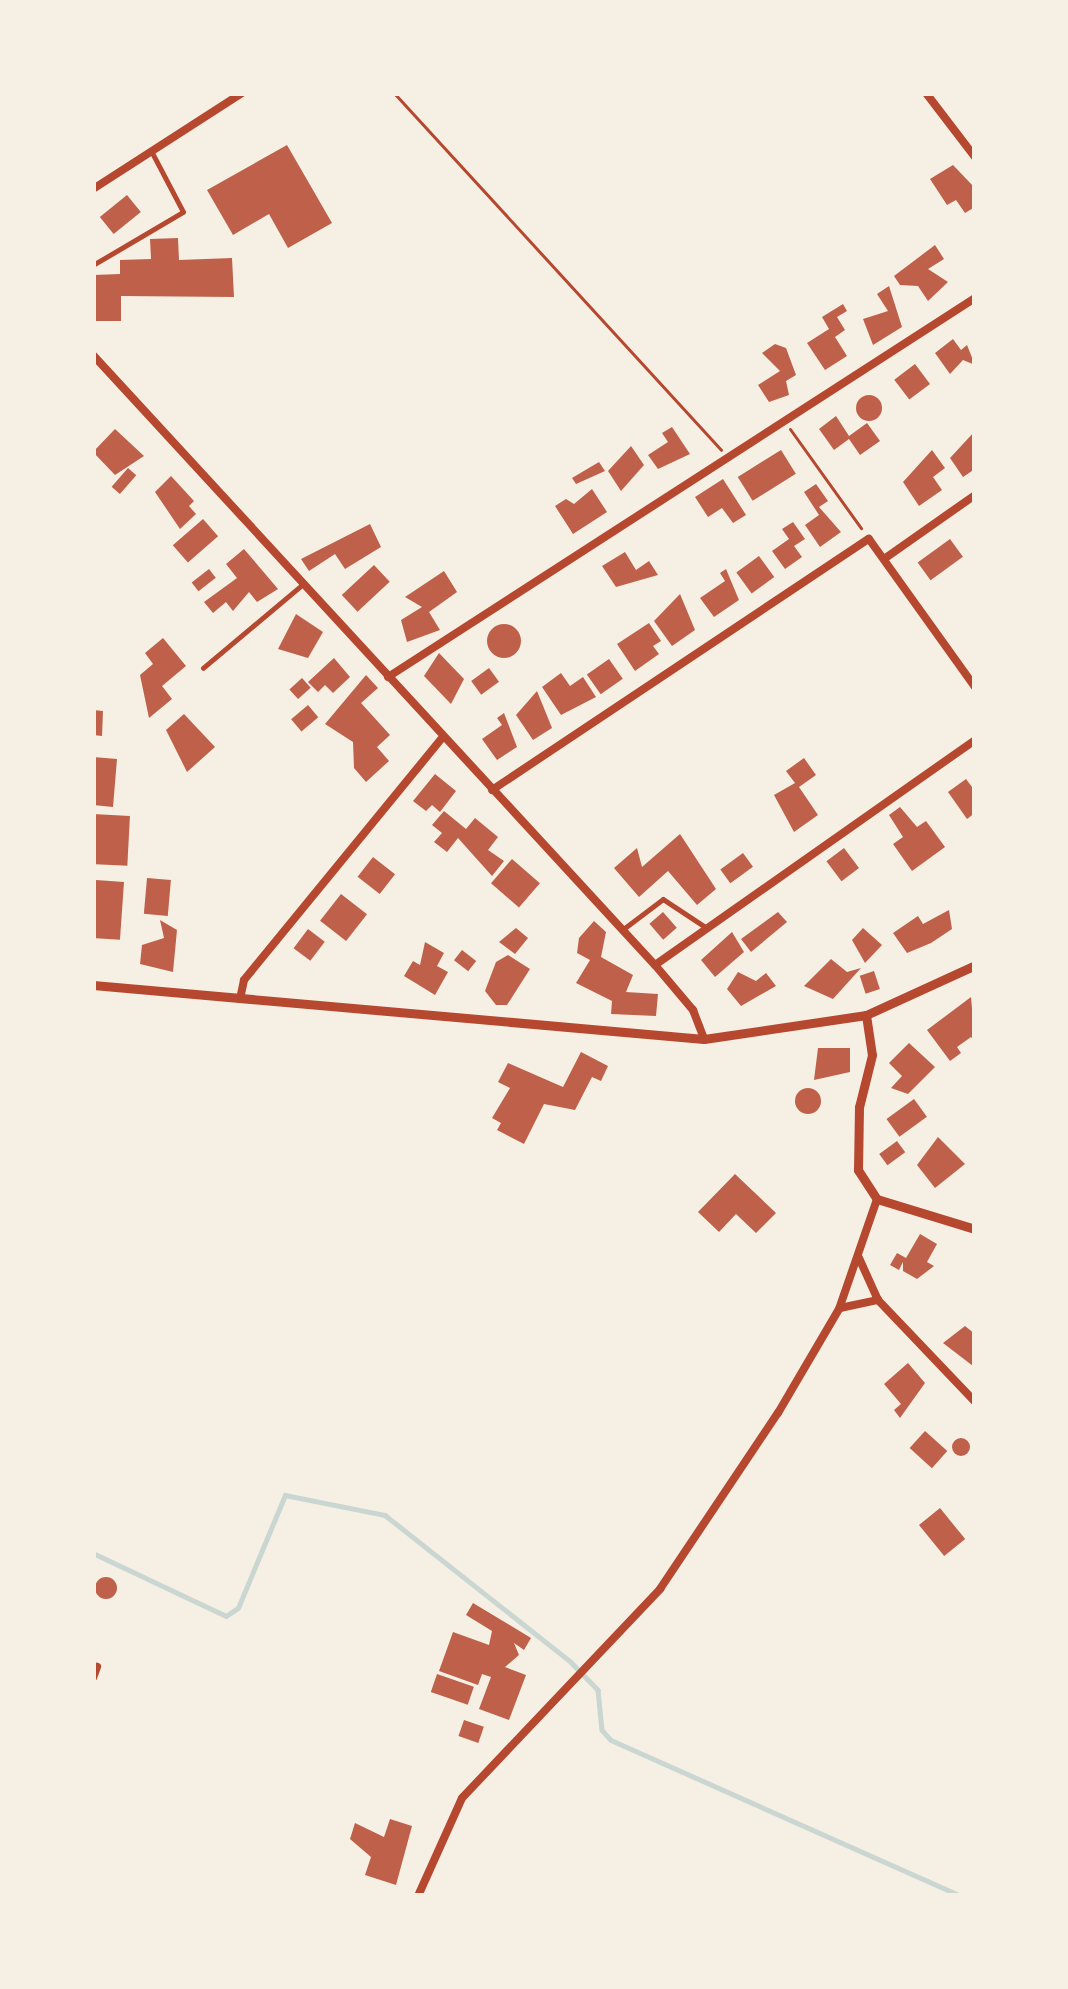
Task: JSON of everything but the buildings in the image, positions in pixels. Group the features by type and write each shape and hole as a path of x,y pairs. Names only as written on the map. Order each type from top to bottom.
{"street":[{"path":"93,189 242,93"},
{"path":"926,93 975,158"},
{"path":"388,677 975,298"},
{"path":"93,355 441,739 655,965 693,1010 704,1039"},
{"path":"884,559 975,495"},
{"path":"492,790 869,539 975,687"},
{"path":"240,999 244,980 441,739"},
{"path":"655,965 975,740"},
{"path":"93,985 704,1039 866,1016 975,965"},
{"path":"866,1016 872,1054 859,1107 858,1170 877,1199 975,1229"},
{"path":"418,1896 461,1798 570,1676 660,1589 839,1309 877,1199"},
{"path":"858,1254 878,1300 975,1400"},
{"path":"839,1309 878,1300"},
{"path":"93,1678 97,1667"}],"lane":[{"path":"93,265 183,212 152,152"},
{"path":"203,668 303,584"},
{"path":"622,930 663,899 693,912 707,928"}],"path":[{"path":"394,93 728,458"},
{"path":"785,422 869,539"}],"waterway":[{"path":"93,1553 226,1616 238,1608 285,1495 385,1515 571,1662 598,1690 602,1730 611,1740 961,1896"}]}
